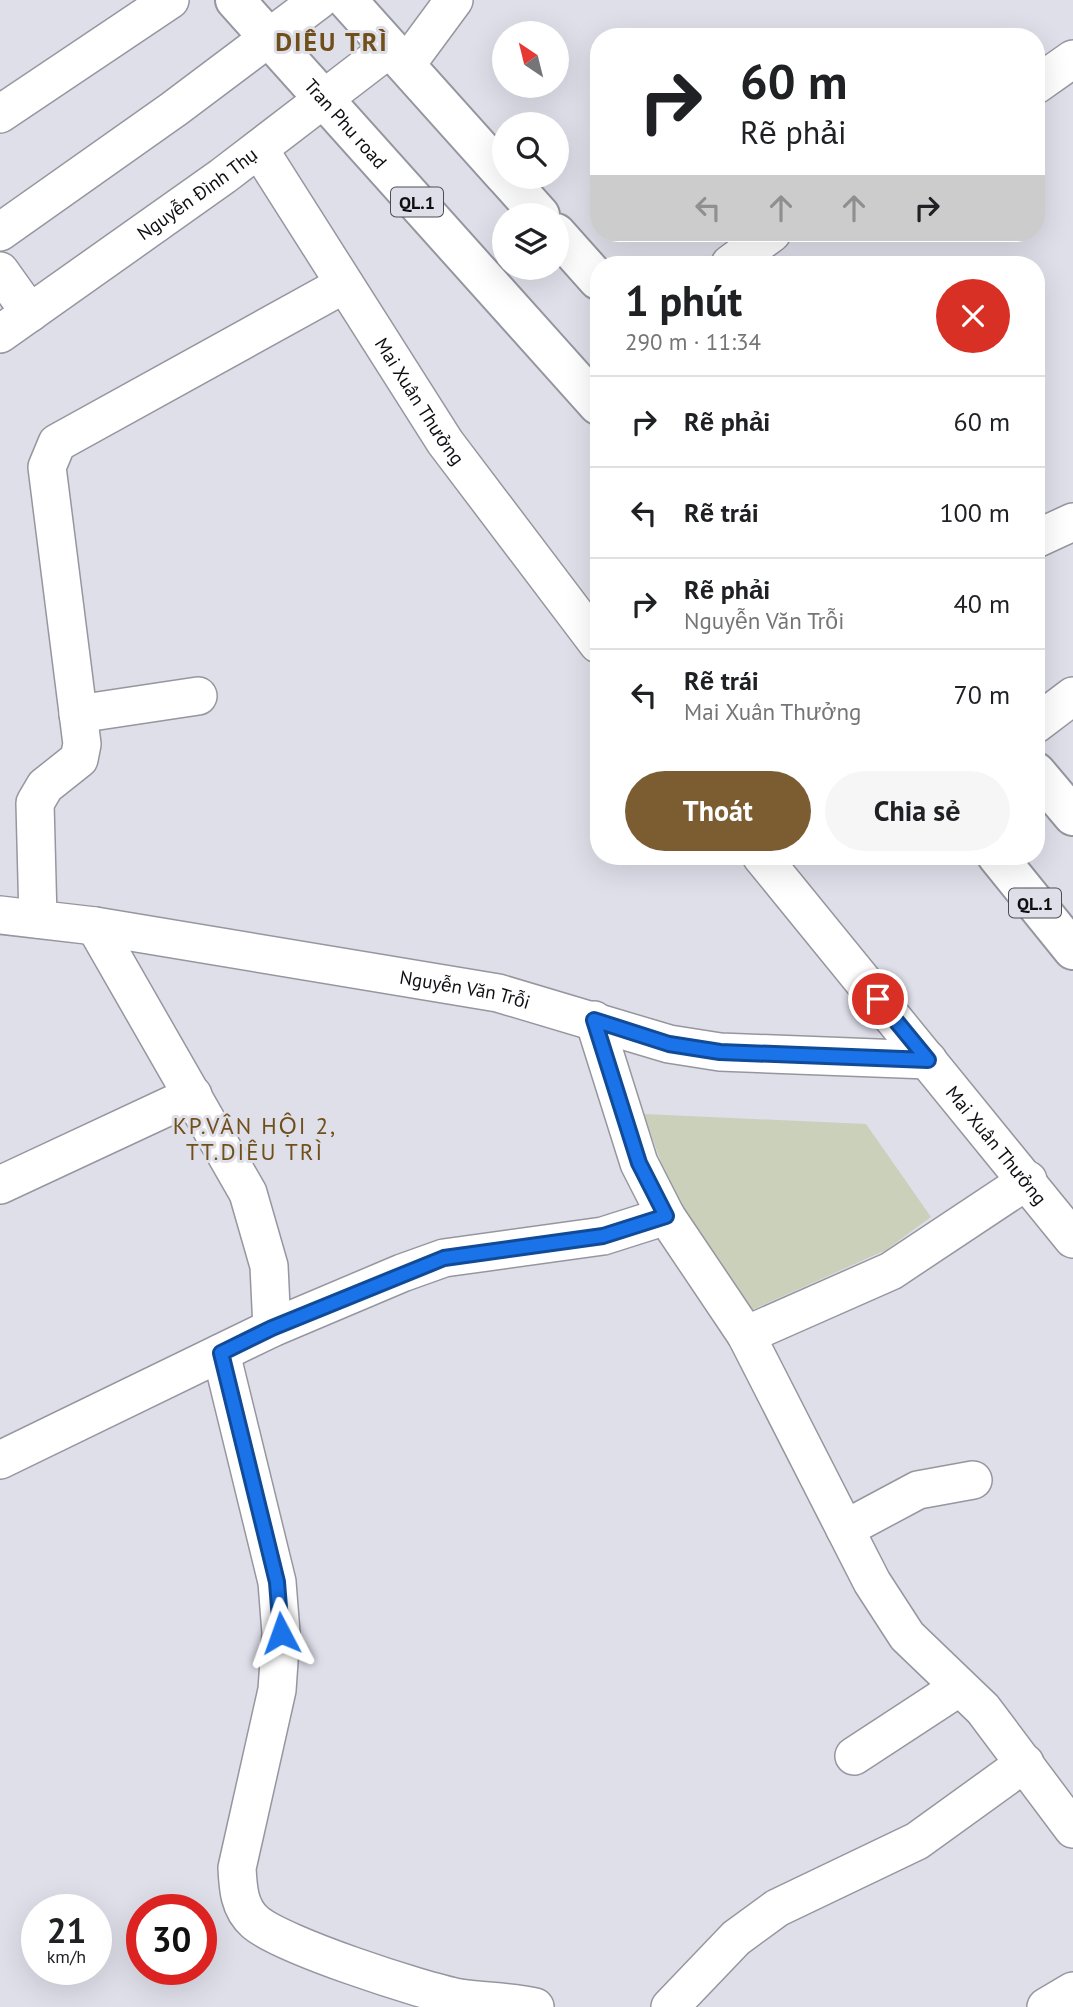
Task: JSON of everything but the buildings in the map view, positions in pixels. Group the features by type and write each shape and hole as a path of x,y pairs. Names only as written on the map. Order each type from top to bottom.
{"highway":[{"name":"Tran Phu road","path":"235,0 590,396"},
{"path":"347,0 492,162"},
{"path":"517,189 529,203"},
{"path":"569,248 590,271"},
{"path":"1045,783 1073,816"},
{"name":"QL.1","path":"1004,865 1073,950"}],"street":[{"path":"0,114 170,0"},
{"path":"0,232 174,109 319,0"},
{"name":"Nguyễn Đình Thụ","path":"0,334 259,149 324,99 398,57 454,0"},
{"path":"1045,79 1073,59"},
{"name":"Mai Xuân Thưởng","path":"259,149 445,442 590,632"},
{"path":"741,256 760,242"},
{"path":"0,271 30,313"},
{"path":"38,919 35,803 46,786 79,759 82,744 47,467 57,443 343,285"},
{"path":"1045,535 1073,522"},
{"path":"78,713 198,696"},
{"path":"1045,717 1073,696"},
{"name":"Mai Xuân Thưởng","path":"768,865 1073,1239"},
{"name":"Nguyễn Văn Trỗi","path":"0,915 95,926 498,993 669,1044 720,1052 928,1060"},
{"path":"95,926 248,1193 269,1266 272,1328"},
{"path":"594,1020 639,1163 666,1216 746,1335 872,1582 906,1636 983,1709 1073,1829"},
{"path":"1,1183 193,1095"},
{"path":"746,1335 891,1271 1028,1181"},
{"path":"0,1460 272,1328 444,1258 603,1236 666,1216"},
{"path":"221,1353 277,1582 281,1633 276,1690 237,1868 239,1898 254,1922 292,1943 460,1998 506,2000 535,2007"},
{"path":"845,1529 918,1490 973,1480"},
{"path":"855,1756 958,1688"},
{"path":"670,2007 736,1938 777,1908 917,1841 1025,1763"},
{"path":"1046,2007 1073,1991"}],"green space":[{"path":"644,1114 866,1124 931,1217 886,1250 745,1313 673,1196"}],"district":[{"name":"DIÊU TRÌ","path":"332,41"},
{"name":"KP.VÂN HỘI 2, TT.DIÊU TRÌ","path":"255,1138"}],"route":[{"path":"281,1633 277,1582 221,1353 272,1328 444,1258 603,1236 666,1216 639,1163 594,1020 669,1044 720,1052 928,1060 878,999"}]}
